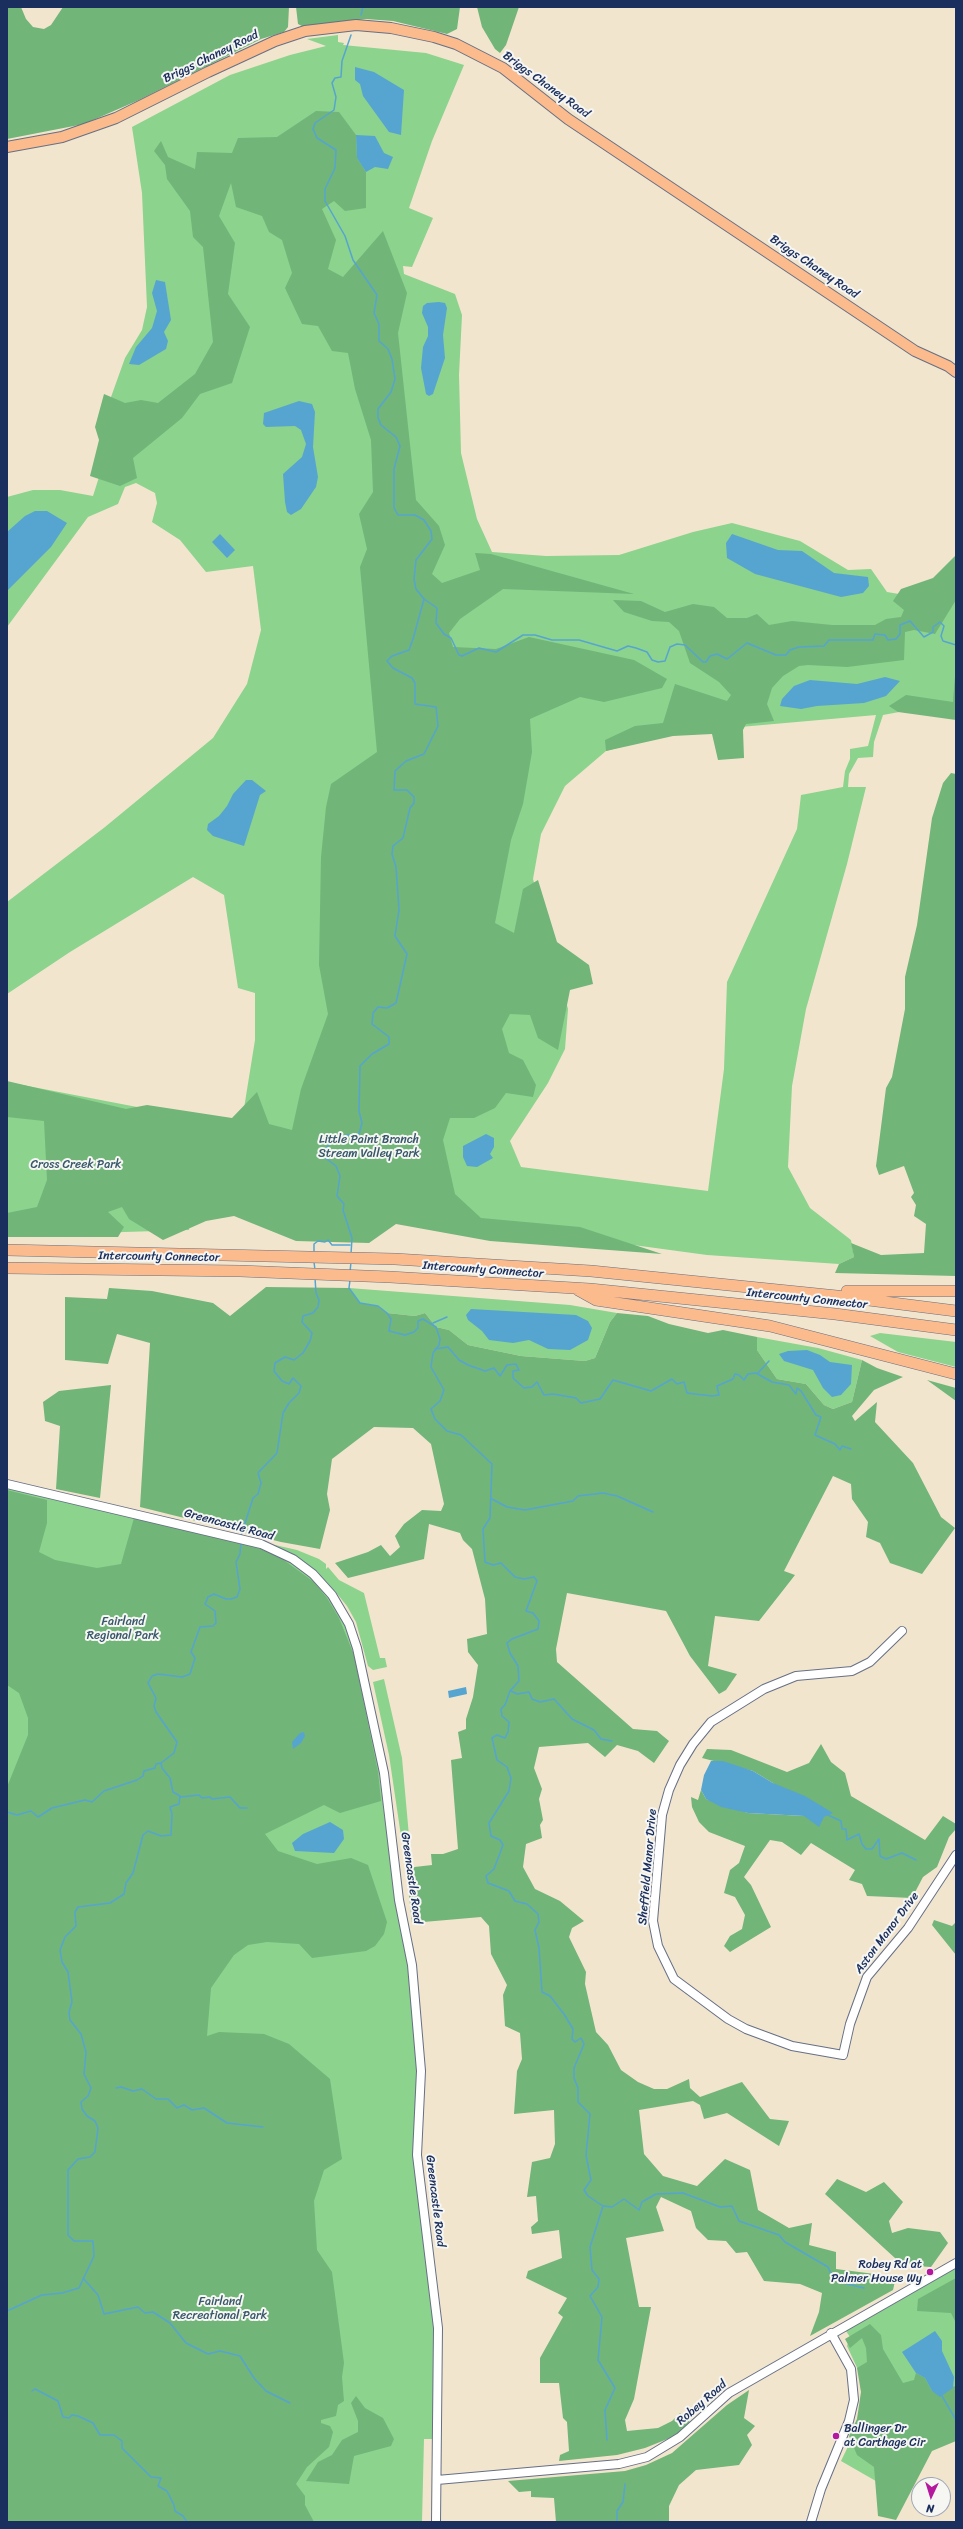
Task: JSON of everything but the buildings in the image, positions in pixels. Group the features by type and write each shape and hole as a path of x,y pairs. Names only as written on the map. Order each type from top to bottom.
{"highway":[{"name":"Intercounty Connector","path":"7,1250 244,1254 395,1259 591,1271 786,1291 956,1312"},
{"name":"Intercounty Connector","path":"7,1268 240,1271 390,1277 578,1290 828,1314 956,1330"},
{"path":"578,1290 596,1300 770,1326 956,1374"},
{"path":"786,1291 956,1291"}],"main road":[{"name":"Briggs Chaney Road","path":"7,147 62,137 116,118 208,72 292,35 325,27 356,25 391,28 422,34 456,44 503,68 568,119 915,351 948,366 956,372"}],"street":[{"name":"Greencastle Road","path":"7,1484 245,1539 279,1552 293,1559 313,1574 332,1594 349,1624 358,1648 384,1773 399,1900 412,1965 421,2071 417,2155 438,2328 436,2522"},
{"name":"Sheffield Manor Drive","path":"843,2055 792,2046 746,2029 709,2006 674,1979 658,1946 653,1921 662,1814 680,1765 711,1722 764,1689 791,1678 852,1671 870,1662 902,1631"},
{"name":"Aston Manor Drive","path":"843,2055 850,2024 867,1977 908,1928 956,1855"},
{"name":"Robey Road","path":"437,2480 619,2464 647,2457 680,2437 729,2393 831,2333 956,2263"},
{"path":"811,2522 820,2489 849,2421 854,2400 851,2369 831,2333"}],"green space":[{"path":"7,7 21,7 26,19 33,27 44,29 51,25 63,7 289,7 288,27 284,32 261,39 139,100 84,124 7,139"},
{"path":"296,7 460,7 457,29 447,34 393,21 366,19 304,27 298,24"},
{"path":"477,7 519,7 506,45 500,53 495,49 482,27"},
{"path":"338,35 338,42 344,43 343,45 426,53 464,65 432,141 409,208 433,218 412,267 403,266 404,274 455,294 462,315 459,375 461,453 477,519 492,552 546,556 619,555 693,532 732,523 800,541 848,570 871,569 887,592 905,595 933,586 956,564 956,690 953,702 883,715 874,742 873,757 858,758 849,774 848,787 866,787 847,864 806,1009 792,1086 788,1167 810,1208 851,1240 854,1257 839,1264 707,1255 434,1218 191,1211 189,1230 60,1234 7,1230 7,1082 241,1127 255,1040 255,993 238,988 224,895 193,877 70,952 7,994 7,902 105,827 213,738 247,684 261,630 253,566 206,572 180,540 152,522 157,503 155,493 136,483 125,487 118,504 88,517 7,627 7,497 33,490 60,490 93,496 106,455 106,411 125,358 142,330 147,307 142,193 132,127 230,75 290,55 326,46 307,39","holes":["876,715 868,746 850,749 850,759 845,771 843,787 801,795 797,829 727,982 724,1069 708,1191 521,1167 510,1141 548,1083 565,1049 568,1009 533,879 541,834 565,786 606,751 672,733"]},
{"path":"316,111 339,112 356,135 357,158 366,172 366,208 345,211 334,201 322,209 336,240 328,269 343,277 383,231 407,293 398,333 416,500 439,526 445,545 432,574 442,583 480,570 475,553 491,554 634,594 503,589 460,619 449,633 453,647 496,649 529,637 634,660 667,679 662,688 604,702 580,697 530,719 532,752 523,804 511,840 495,923 514,933 523,889 538,880 557,942 589,965 593,984 570,990 558,1050 538,1038 530,1015 510,1014 502,1029 509,1053 523,1060 536,1085 533,1097 506,1093 495,1108 474,1118 450,1118 443,1140 455,1194 481,1218 580,1227 662,1254 490,1241 396,1224 369,1243 296,1241 234,1216 206,1221 163,1240 129,1219 122,1207 108,1212 124,1227 118,1237 7,1237 7,1213 37,1207 47,1180 44,1121 7,1117 7,1081 126,1109 147,1105 232,1118 257,1092 269,1124 292,1130 301,1089 328,1014 319,965 321,857 326,807 331,784 377,752 360,567 367,549 359,514 373,492 371,440 355,389 348,353 332,351 318,326 302,324 285,288 292,273 282,240 269,232 262,216 236,207 231,183 219,216 235,243 228,294 250,327 232,383 200,394 182,418 133,458 137,478 120,486 90,476 99,440 95,427 104,394 125,403 141,400 158,403 195,374 213,342 203,247 193,237 190,211 167,179 165,165 154,151 161,141 168,157 195,169 197,152 232,153 238,138 277,137"},
{"path":"956,555 956,600 935,634 914,630 905,632 904,660 847,667 799,666 783,676 772,688 767,704 774,721 746,724 743,730 744,758 718,760 712,734 673,736 606,751 605,740 635,726 663,723 675,684 727,701 731,695 719,682 690,663 679,631 669,622 652,621 624,612 613,600 641,601 665,612 693,604 714,607 727,618 747,618 757,614 769,625 792,621 832,625 875,625 886,619 901,617 904,610 893,601 901,589 933,578"},
{"path":"956,663 956,720 898,712 889,706 906,695 953,702"},
{"path":"951,773 956,774 956,1276 835,1273 839,1264 854,1257 851,1243 881,1255 924,1253 926,1224 914,1216 916,1205 911,1197 914,1193 904,1166 879,1175 876,1166 886,1088 892,1077 905,1009 905,977 917,925 932,818 943,783"},
{"path":"266,1287 349,1288 360,1303 378,1306 387,1313 415,1316 425,1313 436,1327 449,1330 468,1345 521,1356 585,1361 595,1358 610,1322 617,1313 648,1316 669,1324 708,1333 723,1330 757,1337 757,1350 777,1379 806,1384 824,1405 833,1409 852,1402 862,1360 877,1368 903,1377 874,1390 852,1416 855,1421 877,1402 875,1422 913,1463 941,1517 955,1528 922,1574 890,1563 880,1543 866,1537 868,1522 852,1499 851,1484 833,1476 784,1571 795,1575 759,1621 715,1616 708,1666 737,1674 726,1690 719,1694 690,1656 666,1611 567,1593 556,1649 557,1662 633,1729 657,1731 669,1741 654,1763 638,1751 617,1745 605,1757 588,1743 539,1747 534,1768 542,1789 539,1799 543,1820 540,1825 542,1838 526,1844 523,1867 535,1889 560,1901 584,1921 572,1928 569,1937 586,1972 585,1984 596,2032 608,2045 621,2070 638,2082 654,2089 667,2089 689,2079 690,2088 700,2097 742,2082 770,2119 789,2121 779,2146 727,2113 704,2119 700,2105 693,2101 639,2110 644,2154 663,2176 697,2186 725,2159 750,2170 758,2210 789,2228 812,2223 809,2245 836,2252 836,2269 890,2276 895,2281 893,2290 810,2336 819,2312 822,2293 800,2284 764,2281 747,2252 736,2253 726,2241 708,2240 696,2228 691,2211 661,2197 656,2207 664,2231 626,2238 639,2307 651,2307 634,2399 625,2420 627,2431 658,2428 672,2421 680,2413 690,2422 675,2436 645,2448 617,2455 559,2461 560,2455 569,2451 567,2422 563,2418 559,2383 540,2383 540,2358 563,2317 558,2313 567,2298 526,2278 528,2271 562,2258 559,2230 532,2234 531,2227 538,2221 536,2196 527,2197 532,2162 550,2158 555,2144 554,2110 514,2114 517,2071 522,2059 520,2033 505,2026 503,1995 507,1985 491,1954 489,1926 481,1917 412,1923 406,1868 432,1865 431,1854 443,1854 458,1849 451,1760 462,1758 458,1732 466,1729 466,1719 473,1697 478,1665 468,1652 467,1639 487,1634 485,1599 472,1549 463,1540 460,1533 429,1524 424,1559 348,1578 335,1563 368,1552 381,1545 390,1556 400,1547 395,1536 404,1524 422,1510 441,1511 444,1504 431,1444 413,1428 374,1427 332,1459 327,1494 330,1510 320,1549 281,1542 140,1507 150,1343 117,1334 108,1364 65,1360 65,1297 107,1299 109,1288 152,1291 213,1303 230,1316"},
{"path":"349,1288 570,1305 617,1313 610,1322 595,1358 585,1361 521,1356 468,1345 449,1330 436,1327 425,1313 415,1316 387,1313 378,1306 360,1303"},
{"path":"880,1333 956,1342 956,1367 898,1352 870,1336"},
{"path":"757,1337 818,1348 862,1360 852,1402 833,1409 824,1405 806,1384 777,1379 757,1350"},
{"path":"927,1380 956,1388 956,1401"},
{"path":"111,1385 100,1498 56,1489 60,1426 45,1421 43,1402 59,1391"},
{"name":"Fairland Recreational Park","path":"7,1484 297,1550 319,1559 326,1564 326,1569 328,1567 339,1580 364,1593 380,1658 385,1658 387,1667 373,1670 368,1666 356,1622 347,1606 334,1590 348,1630 377,1756 395,1899 406,1948 420,2071 415,2148 436,2320 433,2439 424,2439 422,2522 7,2522"},
{"name":"Fairland Recreational Park","path":"7,1490 47,1500 47,1523 39,1552 55,1560 97,1568 121,1564 134,1518 253,1546 281,1558 314,1582 327,1598 339,1618 354,1655 378,1772 381,1801 340,1813 324,1805 265,1834 278,1851 317,1864 351,1858 368,1865 387,1922 384,1934 375,1946 366,1951 312,1958 299,1944 267,1942 248,1945 234,1955 211,1988 207,2036 219,2032 264,2034 289,2044 330,2079 342,2159 324,2170 314,2201 317,2250 332,2272 344,2363 342,2377 344,2401 338,2405 336,2416 321,2420 321,2423 330,2426 333,2432 329,2447 307,2467 296,2484 305,2496 305,2505 314,2522 7,2522 7,1787 28,1735 28,1718 19,1693 7,1685"},
{"path":"384,1679 402,1758 409,1836 404,1837 401,1836 389,1755 373,1682"},
{"path":"821,1744 831,1762 845,1773 851,1796 925,1840 943,1816 956,1824 956,1829 949,1837 937,1867 923,1877 912,1898 867,1896 862,1884 849,1880 855,1870 811,1843 801,1855 782,1842 770,1840 744,1877 751,1885 771,1927 730,1952 724,1946 730,1936 742,1929 745,1915 735,1897 724,1893 730,1870 739,1863 745,1846 709,1832 699,1822 692,1807 691,1797 698,1800 701,1790 706,1799 748,1813 804,1816 773,1783 753,1771 702,1758 707,1749 731,1750 787,1772 809,1763"},
{"path":"934,1920 952,1926 956,1922 956,1955 932,1925"},
{"path":"837,2179 866,2192 884,2182 903,2202 889,2221 892,2233 908,2228 940,2232 948,2243 931,2267 916,2266 896,2259 825,2194"},
{"path":"956,2268 956,2429 888,2488 841,2461 855,2432 862,2398 859,2372 847,2346 850,2337 846,2331"},
{"path":"956,2278 956,2323 951,2313 917,2311 918,2299"},
{"path":"870,2324 881,2335 883,2349 903,2383 914,2380 916,2373 925,2378 932,2391 956,2386 956,2441 932,2451 918,2477 911,2477 911,2491 896,2520 878,2516 874,2467 857,2455 849,2436 857,2419 861,2392 857,2368 867,2362 866,2348 862,2338 850,2348 845,2339"},
{"path":"749,2390 744,2418 755,2426 747,2435 752,2445 739,2465 696,2470 679,2485 669,2506 669,2522 556,2522 554,2498 531,2497 531,2491 519,2492 508,2481 625,2471 646,2465 672,2453 727,2405"},
{"path":"356,2396 365,2408 383,2418 394,2439 391,2446 354,2456 349,2484 306,2481 318,2462 332,2455 342,2440 358,2432 358,2421 351,2403"}],"water":[{"path":"355,67 374,72 404,90 401,135 389,132 363,96 360,84 355,80"},
{"path":"356,135 375,136 384,153 393,157 388,169 375,167 366,172 357,158"},
{"path":"156,280 165,282 171,320 164,332 168,341 166,349 139,365 129,364 136,347 152,328 157,311 152,293"},
{"path":"427,303 445,303 447,308 443,335 445,358 433,394 429,396 426,394 421,368 423,347 428,336 428,327 422,313 423,306"},
{"path":"299,401 312,404 315,412 313,447 318,477 316,487 301,509 291,515 287,512 285,502 283,474 302,457 306,444 301,430 295,426 266,427 263,424 264,413"},
{"path":"35,511 47,511 67,523 51,547 7,591 7,532 25,516"},
{"path":"220,534 235,550 227,558 212,542"},
{"path":"732,534 778,550 802,551 834,573 868,577 869,586 863,593 841,597 755,574 727,558 726,543"},
{"path":"885,677 900,681 886,696 864,703 817,706 801,709 780,706 782,699 794,686 810,680 857,684"},
{"path":"246,780 252,780 266,791 260,795 244,846 213,836 207,830 208,824 219,816 227,806 233,794"},
{"path":"486,1134 494,1138 494,1147 490,1154 493,1158 477,1167 467,1166 463,1157 463,1146"},
{"path":"471,1309 576,1315 588,1321 592,1328 588,1340 570,1350 548,1349 529,1340 513,1343 489,1340 482,1331 468,1320 466,1315"},
{"path":"807,1350 820,1355 830,1362 852,1365 851,1384 841,1395 832,1397 823,1388 813,1370 784,1361 779,1354 788,1351"},
{"path":"466,1687 467,1694 449,1698 448,1691"},
{"path":"304,1732 305,1736 301,1743 293,1749 292,1742 300,1733"},
{"path":"711,1761 723,1761 753,1771 773,1783 805,1796 833,1813 824,1817 819,1827 804,1816 748,1813 721,1807 706,1799 701,1790 704,1775"},
{"path":"330,1822 343,1830 344,1839 334,1853 295,1851 292,1843 303,1834"},
{"path":"935,2331 942,2341 942,2351 954,2377 953,2388 940,2397 932,2391 925,2378 916,2373 902,2352"}],"waterway":[{"path":"361,15 363,7"},
{"path":"351,35 342,61 341,77 335,78 332,83 336,97 334,110 315,123 313,129 317,138 336,150 335,168 325,189 325,201 345,236 353,260 377,295 374,313 379,324 379,341 388,349 392,359 395,379 391,392 378,409 378,418 381,425 396,437 400,446 394,469 394,508 398,515 415,515 424,520 431,531 432,539 416,560 414,579 416,589 424,599 413,639 409,650 392,656 387,661 393,668 412,678 415,683 415,704 436,707 438,726 424,754 406,761 395,771 394,790 407,790 414,797 414,803 410,808 403,838 393,846 392,854 396,867 399,910 395,936 407,954 396,1003 387,1008 378,1007 373,1013 372,1024 389,1037 389,1044 372,1054 360,1066 359,1111 362,1123 359,1134 347,1135 335,1139 326,1148 324,1157 336,1166 340,1176 337,1196 344,1204 343,1210 352,1238 351,1254"},
{"path":"424,599 437,608 436,623 444,634 451,638 459,655 462,656 479,648 496,652 523,635 535,635 552,640 579,640 617,651 628,646 647,652 652,660 658,662 665,661 670,647 677,644 685,645 703,662 706,662 710,656 717,654 727,659 747,643 776,655 786,655 790,650 799,647 824,646 829,640 873,640 875,634 885,635 888,640 896,639 900,634 900,625 910,621 924,637 933,632 933,627 940,622 944,626 941,636 943,641 956,645"},
{"path":"314,1252 314,1244 318,1241 325,1242 328,1240 332,1245 350,1245"},
{"path":"314,1262 315,1270"},
{"path":"350,1272 351,1262"},
{"path":"241,1536 253,1498 258,1494 261,1483 258,1473 277,1453 283,1413 289,1403 299,1393 301,1386 293,1378 289,1384 282,1381 274,1371 275,1363 285,1357 294,1360 303,1353 310,1341 312,1333 302,1322 303,1316 313,1313 318,1307 319,1300 316,1293 315,1278"},
{"path":"350,1280 349,1288 360,1303 378,1306 387,1313 391,1319 389,1331 405,1335 414,1332 418,1328 418,1321 423,1319 436,1327 440,1339 439,1345 433,1353 431,1367 444,1390 440,1401 431,1409 435,1419 447,1431 461,1435 492,1464 490,1518 483,1529 485,1562 493,1565 501,1563 515,1577 524,1579 534,1577 537,1581 526,1611 533,1613 539,1621 538,1629 512,1639 507,1643 510,1653 518,1666 519,1681 510,1691 505,1705 501,1709 502,1716 509,1722 508,1732 505,1738 497,1735 492,1738 497,1760 507,1767 511,1778 509,1791 489,1823 491,1836 500,1840 503,1845 494,1869 486,1876 488,1883 509,1891 515,1901 527,1904 538,1914 539,1922 535,1930 539,1948 542,1992 550,1996 564,2014 573,2029 572,2039 575,2042 581,2038 584,2044 574,2068 574,2078 578,2088 578,2102 590,2114 586,2155 591,2180 584,2190 588,2196 603,2206 590,2247 592,2270 599,2279 598,2287 590,2296 602,2317 598,2360 615,2388 605,2410 607,2440"},
{"path":"433,1323 447,1317"},
{"path":"435,1349 448,1347 459,1360 485,1371 494,1368 500,1376 507,1365 516,1364 519,1370 513,1371 513,1378 524,1388 532,1387 537,1382 544,1395 553,1394 576,1398 581,1403 600,1399 613,1380 651,1391 672,1379 677,1384 684,1382 687,1393 712,1396 719,1395 717,1386 733,1379 735,1374 739,1375 744,1380 748,1374 756,1373 772,1382 789,1385 796,1394 797,1388 801,1391 816,1415 821,1417 815,1435 835,1444 840,1450 842,1446 851,1449"},
{"path":"758,1373 769,1361"},
{"path":"492,1499 507,1507 525,1510 573,1501 578,1496 603,1493 617,1496 653,1512"},
{"path":"7,2311 42,2295 62,2293 79,2288 94,2256 93,2241 74,2241 68,2235 68,2170 78,2159 90,2157 95,2152 98,2128 95,2121 87,2116 82,2109 81,2102 88,2096 91,2088 84,2074 86,2052 81,2034 70,2020 69,2012 72,2002 68,1972 62,1962 60,1950 65,1937 76,1926 75,1912 78,1907 110,1903 124,1894 126,1883 133,1873 143,1835 148,1831 161,1836 171,1835 172,1814 170,1807 179,1804 180,1796 173,1792 170,1778 162,1768 161,1763 174,1753 177,1742 156,1712 154,1706 156,1698 148,1683 152,1676 158,1674 182,1677 190,1674 195,1658 191,1652 200,1627 213,1626 216,1623 215,1611 205,1604 208,1597 214,1594 226,1599 237,1597 240,1589 236,1562 240,1554 241,1542"},
{"path":"511,1691 517,1694 529,1692 532,1699 540,1702 554,1699 572,1719 594,1730 601,1739 612,1741"},
{"path":"7,1812 17,1815 31,1811 38,1817 52,1808 85,1800 92,1802 104,1791 137,1780 143,1776 144,1771 155,1768 156,1764 161,1763"},
{"path":"180,1797 199,1795 202,1798 210,1797 212,1799 230,1797 240,1808 247,1808"},
{"path":"828,1815 841,1821 842,1829 846,1829 847,1840 859,1834 862,1844 866,1849 872,1849 879,1839 880,1856 886,1859 902,1853 916,1860"},
{"path":"116,2088 121,2087 133,2091 142,2089 156,2099 168,2099 177,2108 184,2105 192,2110 204,2108 227,2123 263,2127"},
{"path":"604,2206 612,2207 624,2199 639,2210 642,2202 656,2194 683,2193 720,2207 732,2206 739,2221 779,2235 785,2242 828,2267 832,2276 839,2282 864,2288"},
{"path":"83,2278 98,2295 104,2314 138,2307 145,2313 153,2312 170,2323 186,2343 208,2354 220,2351 240,2356 254,2378 266,2391 290,2403"},
{"path":"32,2391 35,2389 58,2401 63,2417 69,2418 72,2415 78,2416 93,2423 100,2435 114,2435 122,2441 122,2448 151,2477 161,2478 158,2486 167,2491 174,2505 175,2511 183,2516 187,2522"},
{"path":"942,2396 956,2420"},
{"path":"617,2522 617,2511 623,2502 625,2484"}],"place":[{"name":"Robey Rd at Palmer House Wy","path":"930,2272"},
{"name":"Ballinger Dr at Carthage Cir","path":"836,2436"}],"park label":[{"name":"Little Paint Branch Stream Valley Park","path":"369,1147"},
{"name":"Cross Creek Park","path":"76,1165"},
{"name":"Fairland Regional Park","path":"123,1629"}]}
